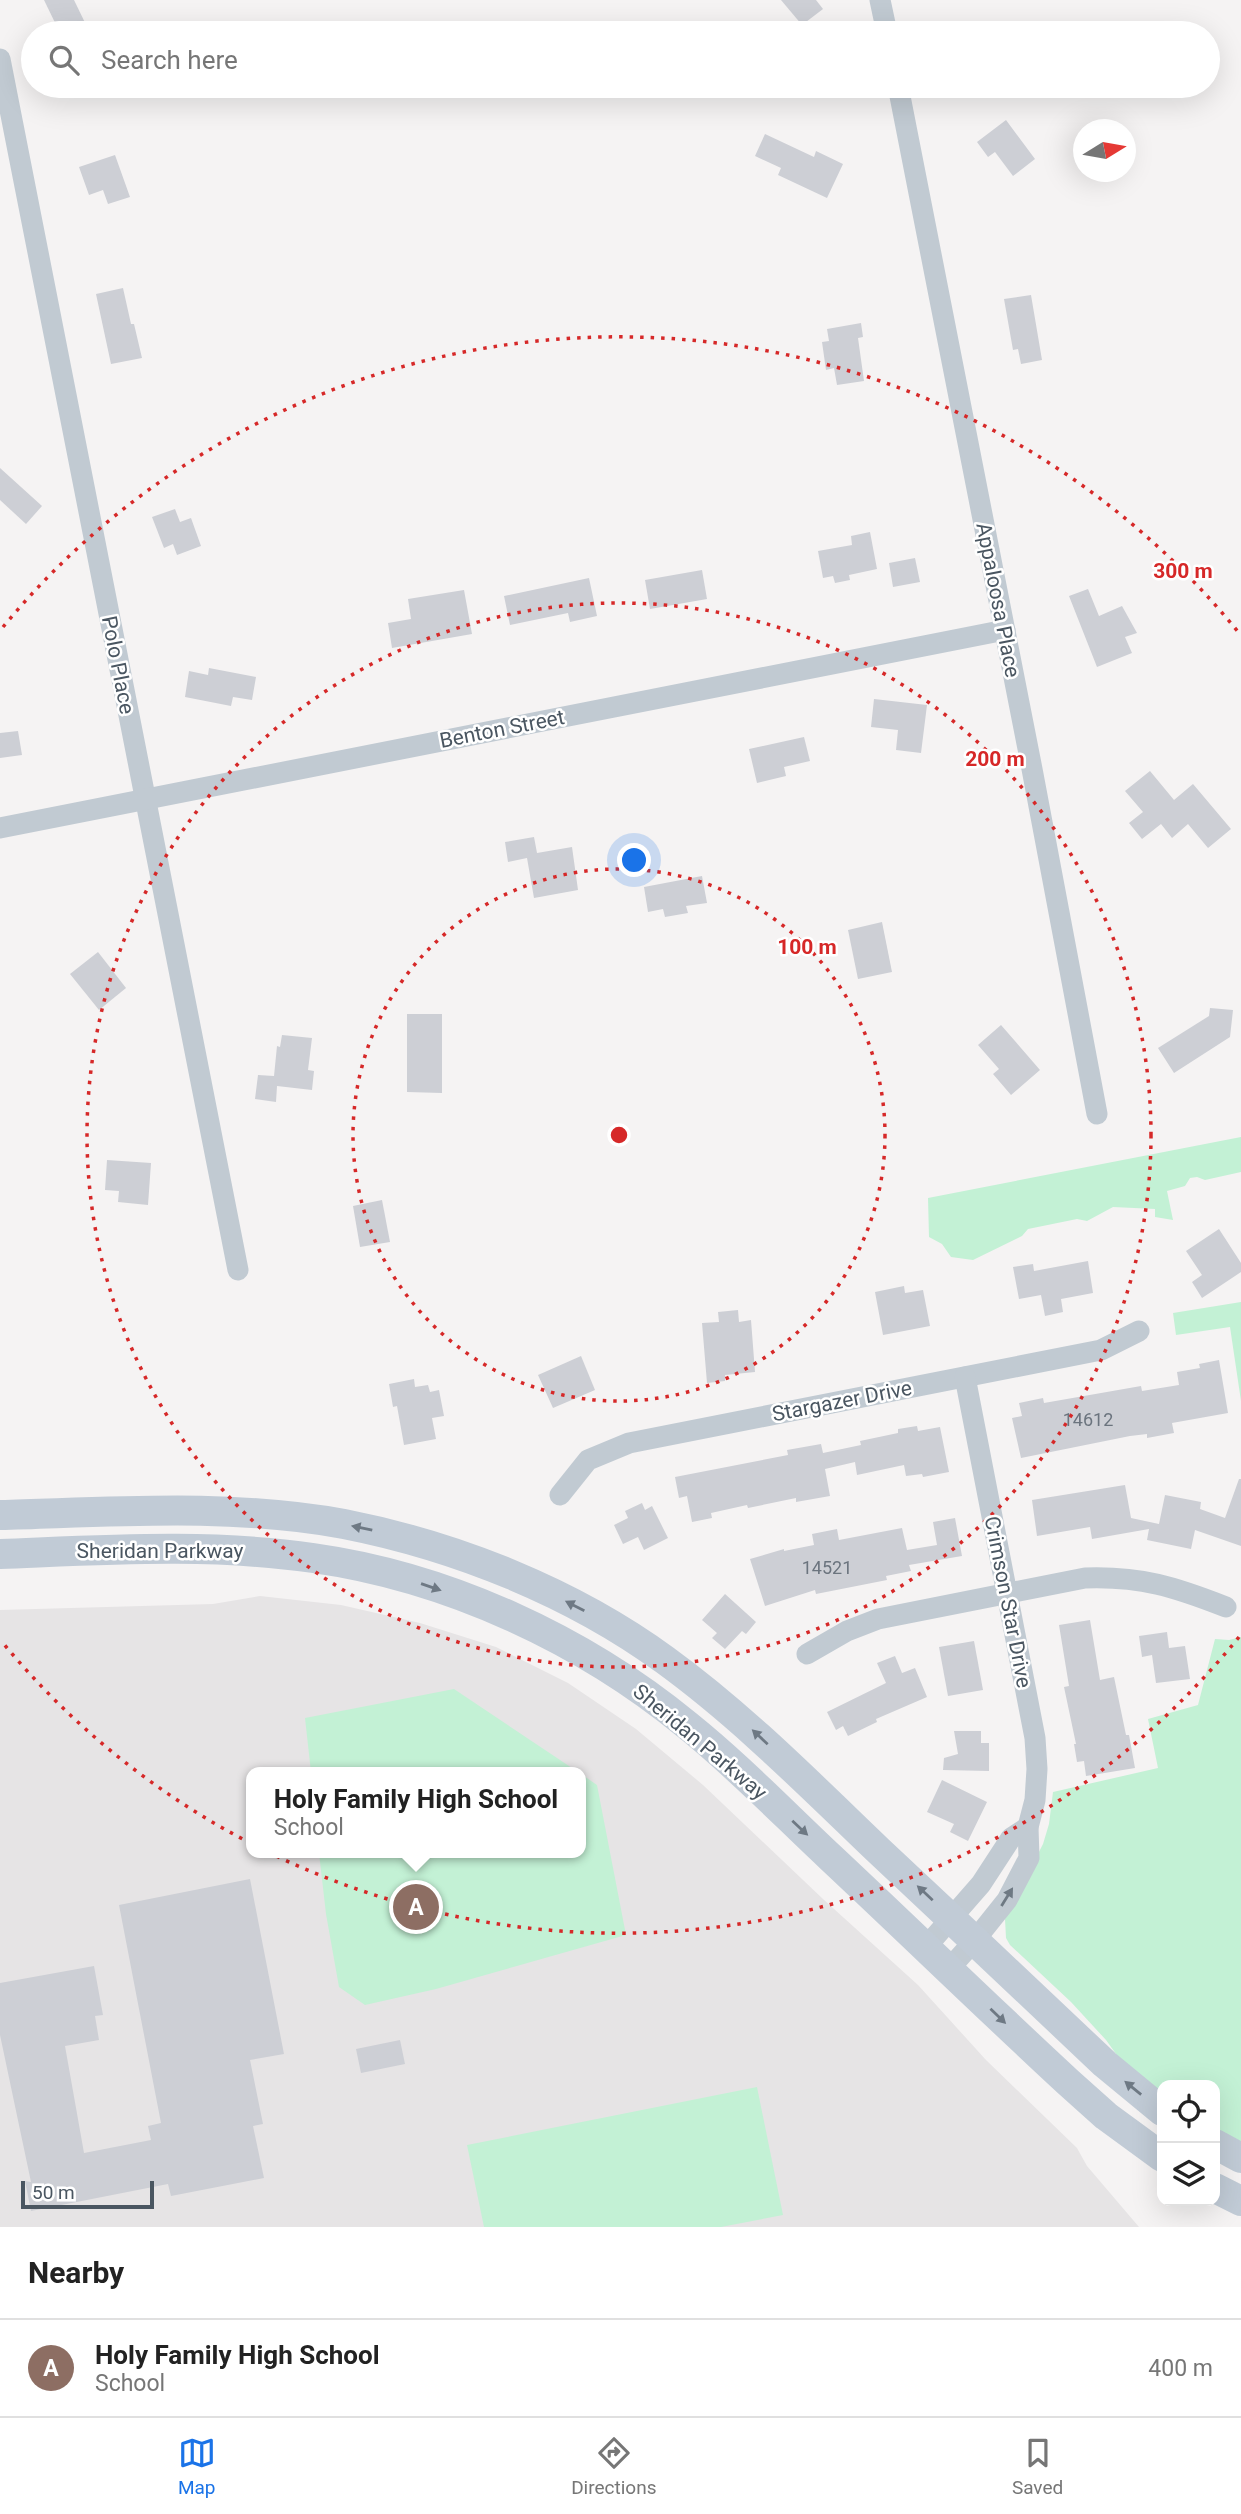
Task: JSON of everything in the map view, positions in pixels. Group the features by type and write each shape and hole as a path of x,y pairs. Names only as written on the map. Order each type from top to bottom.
{"main road":[{"name":"Sheridan Parkway","path":"0,1515 179,1510 277,1515 379,1532 435,1548 518,1578 589,1613 633,1639 713,1697 753,1731 1105,2064 1157,2107"},
{"name":"Sheridan Parkway","path":"0,1554 219,1548 346,1563 409,1579 498,1612 557,1640 614,1672 686,1724 750,1781 1105,2116 1157,2153"},
{"path":"1220,2147 1241,2158"},
{"path":"1220,2190 1241,2201"}],"street":[{"path":"880,0 884,21"},
{"name":"Polo Place","path":"0,59 238,1270"},
{"name":"Appaloosa Place","path":"900,98 1097,1114"},
{"name":"Benton Street","path":"0,828 1004,630"},
{"name":"Stargazer Drive","path":"560,1495 588,1460 629,1443 1101,1350 1139,1331"},
{"name":"Crimson Star Drive","path":"948,1969 975,1941 1007,1900 1029,1858 1028,1827 1035,1800 1037,1769 1035,1738 965,1377"},
{"path":"807,1654 847,1631 878,1619 1085,1578 1147,1580 1226,1607"},
{"path":"926,1947 981,1884 1011,1839 1028,1827"}],"shaded area":[{"path":"260,1596 341,1605 420,1623 496,1647 568,1683 636,1729 703,1785 918,1985 986,2060 1077,2148 1087,2166 1139,2227 0,2227 0,1610 213,1604"}],"green space":[{"path":"1241,1137 1241,1172 1205,1180 1190,1178 1185,1186 1167,1191 1173,1220 1155,1217 1155,1209 1113,1207 1087,1221 1077,1219 1028,1229 1022,1236 973,1260 951,1257 942,1244 929,1237 928,1198"},
{"path":"1241,1302 1241,1401 1230,1327 1176,1335 1173,1313"},
{"path":"1241,1637 1241,2142 1220,2132 1220,2080 1157,2080 1157,2091 1124,2065 1106,2040 1071,2002 1010,1945 1006,1938 1005,1919 1043,1844 1049,1824 1053,1792 1158,1768 1148,1719 1198,1705 1215,1639"},
{"path":"454,1689 571,1767 310,1767 305,1718"},
{"path":"586,1777 597,1785 626,1935 436,1989 365,2005 339,1987 320,1858 586,1858"},
{"path":"757,2087 783,2215 721,2227 484,2227 467,2145"}],"building":[{"path":"44,0 74,0 84,21 54,21"},
{"path":"781,0 816,0 823,9 807,21 799,21"},
{"path":"1006,120 1035,159 1013,176 995,152 988,157 977,142"},
{"path":"765,134 814,157 816,151 843,164 827,198 778,175 781,168 755,156"},
{"path":"115,155 130,197 108,204 103,190 89,195 79,167"},
{"path":"123,288 142,358 111,364 96,294"},
{"path":"1031,295 1042,360 1021,364 1018,349 1013,350 1004,299"},
{"path":"861,323 863,337 858,338 864,381 837,385 834,368 826,370 822,342 829,341 827,329"},
{"path":"0,468 42,506 26,524 0,500"},
{"path":"175,509 180,522 191,518 201,546 177,555 173,544 164,548 152,517"},
{"path":"870,532 877,569 849,575 850,580 835,583 833,576 823,578 818,551 852,545 851,536"},
{"path":"915,558 920,582 893,587 889,563"},
{"path":"702,570 707,599 650,609 645,580"},
{"path":"589,578 597,616 570,622 568,613 510,625 504,596"},
{"path":"1088,589 1099,616 1122,606 1137,633 1125,637 1132,653 1097,667 1069,596"},
{"path":"464,590 472,634 392,648 388,623 411,619 408,599"},
{"path":"209,668 256,677 252,700 233,697 231,706 185,697 189,671 208,675"},
{"path":"874,699 927,705 921,753 896,750 898,730 871,727"},
{"path":"18,731 22,755 0,758 0,733"},
{"path":"804,737 810,761 784,767 786,776 757,783 749,749"},
{"path":"1150,771 1174,800 1193,784 1231,829 1208,848 1188,824 1172,838 1161,824 1142,839 1129,823 1143,812 1125,791"},
{"path":"534,837 537,853 572,847 578,890 534,898 527,858 508,862 505,842"},
{"path":"702,876 707,903 686,906 688,913 665,917 663,909 648,912 644,887"},
{"path":"882,922 892,972 858,979 848,930"},
{"path":"98,952 126,988 99,1010 70,974"},
{"path":"1210,1008 1233,1010 1230,1037 1174,1073 1158,1048 1209,1016"},
{"path":"407,1014 442,1014 442,1093 407,1092"},
{"path":"1001,1025 1040,1070 1011,1095 993,1074 999,1069 978,1045"},
{"path":"282,1035 312,1038 308,1070 314,1071 312,1090 277,1086 276,1102 255,1099 258,1075 274,1076 277,1046 280,1047"},
{"path":"107,1160 151,1163 148,1205 118,1202 119,1191 105,1190"},
{"path":"382,1200 390,1242 360,1247 353,1206"},
{"path":"1219,1229 1241,1263 1241,1272 1202,1298 1192,1282 1202,1275 1186,1251"},
{"path":"1088,1261 1093,1293 1061,1299 1063,1312 1045,1316 1041,1295 1019,1299 1013,1267 1033,1264 1034,1271"},
{"path":"904,1286 905,1293 923,1290 930,1326 883,1335 875,1292"},
{"path":"738,1310 739,1322 751,1320 755,1372 725,1375 725,1381 707,1383 702,1323 719,1322 718,1312"},
{"path":"581,1356 595,1390 553,1408 538,1375"},
{"path":"1219,1360 1228,1413 1172,1423 1174,1433 1147,1438 1147,1434 1130,1436 1021,1458 1012,1418 1022,1416 1019,1403 1043,1398 1044,1403 1141,1386 1142,1391 1179,1385 1177,1372 1200,1368 1199,1364"},
{"path":"414,1379 415,1387 428,1385 430,1392 439,1390 444,1416 432,1418 436,1439 404,1445 397,1406 393,1407 389,1384"},
{"path":"917,1426 918,1431 940,1427 949,1472 923,1477 922,1474 906,1476 904,1465 857,1475 855,1462 825,1469 830,1496 796,1502 796,1498 748,1508 747,1505 711,1513 712,1518 692,1522 687,1496 679,1498 675,1477 788,1455 787,1450 821,1444 823,1453 861,1445 860,1441"},
{"path":"1239,1479 1241,1546 1195,1530 1191,1549 1147,1540 1149,1529 1092,1539 1090,1527 1037,1536 1032,1500 1125,1485 1131,1518 1159,1524 1165,1495 1201,1502 1200,1509 1225,1518"},
{"path":"642,1503 645,1510 652,1506 668,1538 644,1550 638,1537 623,1544 614,1525 628,1518 625,1511"},
{"path":"955,1518 962,1556 909,1565 911,1571 886,1576 887,1580 816,1594 815,1590 765,1606 750,1559 784,1549 814,1545 812,1534 837,1529 839,1540 902,1528 907,1550 937,1545 933,1522"},
{"path":"725,1594 756,1622 746,1634 742,1631 725,1649 712,1638 717,1633 702,1620"},
{"path":"1090,1620 1100,1680 1114,1677 1135,1768 1086,1776 1084,1761 1077,1762 1064,1687 1069,1686 1059,1625"},
{"path":"1167,1632 1169,1648 1185,1646 1190,1679 1156,1683 1152,1655 1142,1657 1139,1636"},
{"path":"974,1641 983,1690 948,1696 939,1647"},
{"path":"895,1656 902,1673 915,1668 927,1697 876,1719 877,1722 848,1736 843,1726 836,1730 827,1712 886,1683 877,1663"},
{"path":"954,1731 981,1731 981,1743 989,1743 989,1771 943,1770 944,1758 958,1754"},
{"path":"942,1780 987,1802 968,1841 950,1832 954,1824 927,1812"},
{"path":"250,1879 284,2054 250,2060 263,2124 253,2126 264,2178 171,2196 168,2184 31,2211 25,2181 31,2182 0,2035 0,1983 94,1966 103,2015 95,2016 99,2040 65,2046 84,2153 151,2140 148,2126 161,2123 119,1905"},
{"path":"400,2040 405,2064 361,2073 356,2049"}],"place":[{"name":"Holy Family High School","path":"416,1907"}]}
